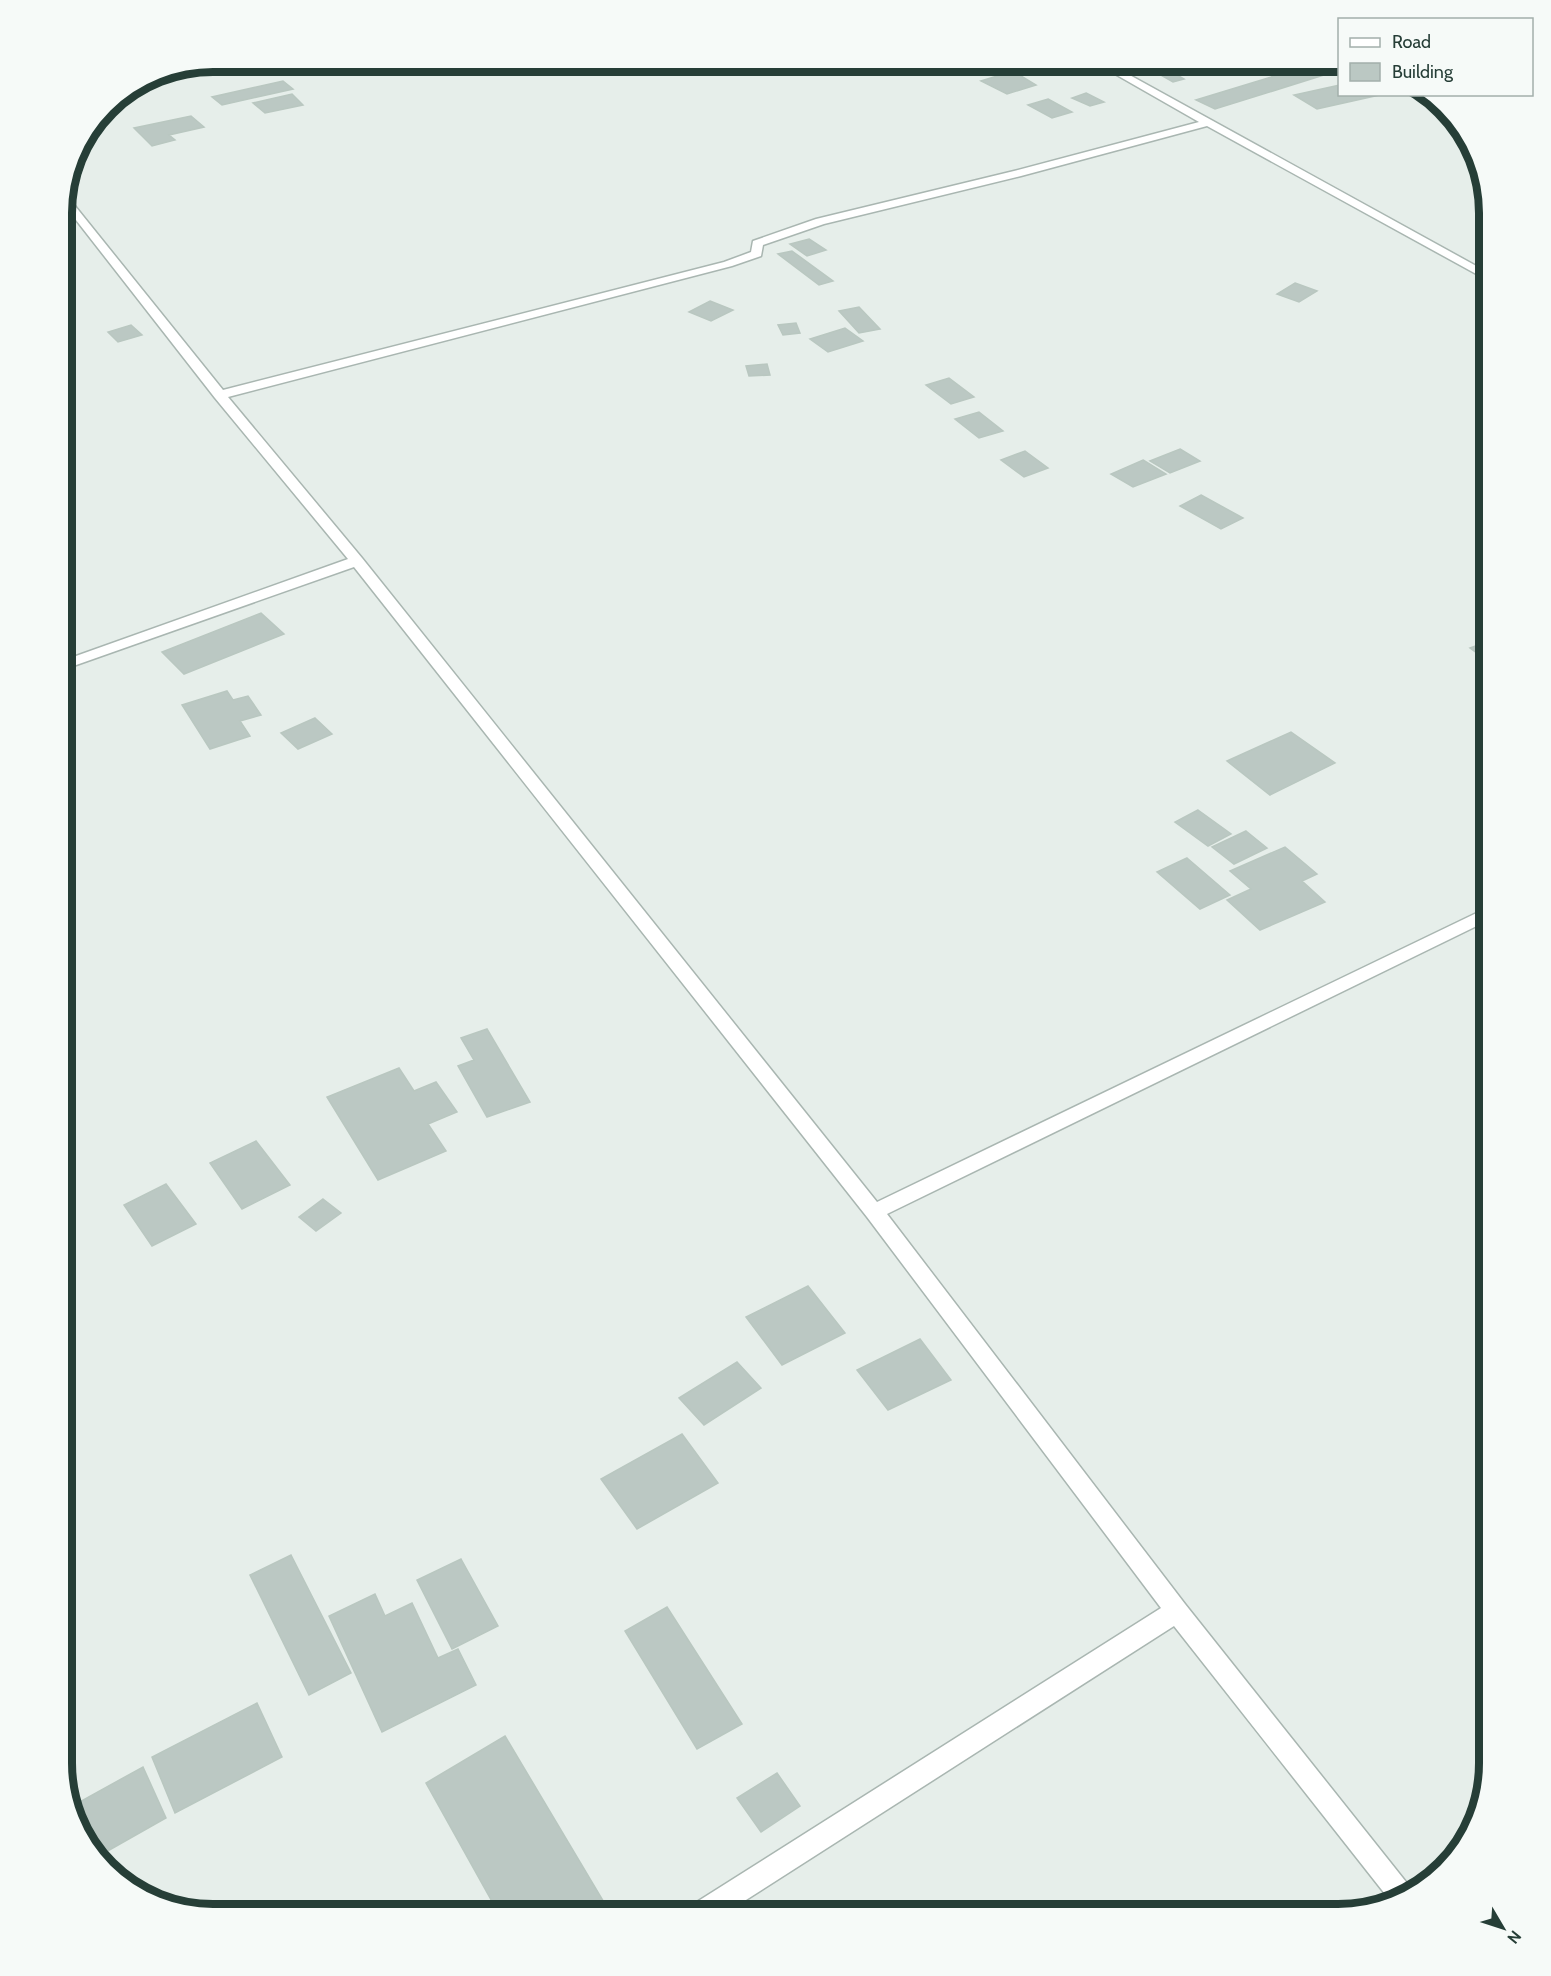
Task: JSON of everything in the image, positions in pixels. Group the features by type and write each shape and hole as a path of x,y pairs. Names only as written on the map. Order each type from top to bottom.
{"street":[{"path":"1117,72 1479,272"},
{"path":"220,395 728,264 757,254 757,243 766,238 820,222 1017,174 1209,122"},
{"path":"72,209 220,395 357,561 874,1212 1177,1611 1398,1890"},
{"path":"72,662 357,561"},
{"path":"874,1212 1479,918"},
{"path":"717,1904 1177,1611"}],"building":[{"path":"1015,72 1036,85 1007,94 981,81"},
{"path":"1156,72 1172,72 1184,79 1173,82"},
{"path":"1287,72 1334,72 1215,109 1196,100"},
{"path":"283,81 293,89 222,105 212,97"},
{"path":"1338,85 1338,96 1375,96 1317,109 1294,95"},
{"path":"1086,93 1104,102 1090,106 1072,98"},
{"path":"292,94 303,105 265,113 253,103"},
{"path":"1048,99 1072,112 1052,118 1028,105"},
{"path":"191,116 204,127 169,135 175,140 152,146 134,128"},
{"path":"809,239 826,250 807,256 790,244"},
{"path":"792,251 833,281 819,285 778,254"},
{"path":"1295,283 1317,291 1299,302 1277,294"},
{"path":"710,301 733,310 711,321 689,312"},
{"path":"859,307 880,329 859,333 839,311"},
{"path":"796,323 800,333 783,335 778,325"},
{"path":"131,325 142,335 118,342 108,332"},
{"path":"845,328 863,341 828,352 810,339"},
{"path":"767,364 770,375 749,376 746,366"},
{"path":"949,378 974,397 951,404 926,385"},
{"path":"979,412 1003,431 979,438 955,419"},
{"path":"1180,449 1200,461 1170,473 1150,461"},
{"path":"1025,451 1048,468 1024,477 1001,460"},
{"path":"1143,460 1166,474 1133,487 1111,474"},
{"path":"1201,495 1243,518 1221,529 1180,506"},
{"path":"261,613 284,634 184,674 162,652"},
{"path":"1479,645 1479,655 1470,648"},
{"path":"227,691 233,700 248,696 261,715 240,721 250,736 210,749 182,705"},
{"path":"315,718 332,734 298,749 281,733"},
{"path":"1291,732 1335,763 1270,795 1227,761"},
{"path":"1198,810 1231,834 1208,846 1175,822"},
{"path":"1246,831 1267,848 1234,864 1212,847"},
{"path":"1285,847 1317,874 1302,881 1325,902 1260,930 1227,900 1251,889 1230,871"},
{"path":"1187,858 1230,895 1200,909 1157,872"},
{"path":"487,1029 530,1102 487,1117 458,1066 474,1060 461,1038"},
{"path":"399,1068 414,1091 436,1082 457,1112 428,1124 446,1151 378,1180 327,1097"},
{"path":"256,1141 290,1185 242,1209 210,1163"},
{"path":"166,1184 196,1224 152,1246 124,1205"},
{"path":"323,1199 341,1213 316,1231 299,1217"},
{"path":"808,1286 845,1333 782,1365 746,1317"},
{"path":"920,1339 951,1380 888,1410 857,1370"},
{"path":"737,1362 761,1388 704,1425 679,1398"},
{"path":"682,1434 718,1483 637,1529 601,1479"},
{"path":"291,1555 351,1673 309,1695 250,1575"},
{"path":"461,1559 498,1626 452,1649 417,1580"},
{"path":"375,1594 385,1616 412,1603 438,1658 458,1649 476,1685 382,1732 329,1616"},
{"path":"667,1607 742,1724 697,1749 625,1631"},
{"path":"257,1703 282,1757 175,1813 152,1757"},
{"path":"505,1736 605,1904 493,1904 426,1783"},
{"path":"143,1767 166,1818 105,1853 91,1834 78,1803"},
{"path":"777,1773 800,1806 761,1832 737,1798"}]}
